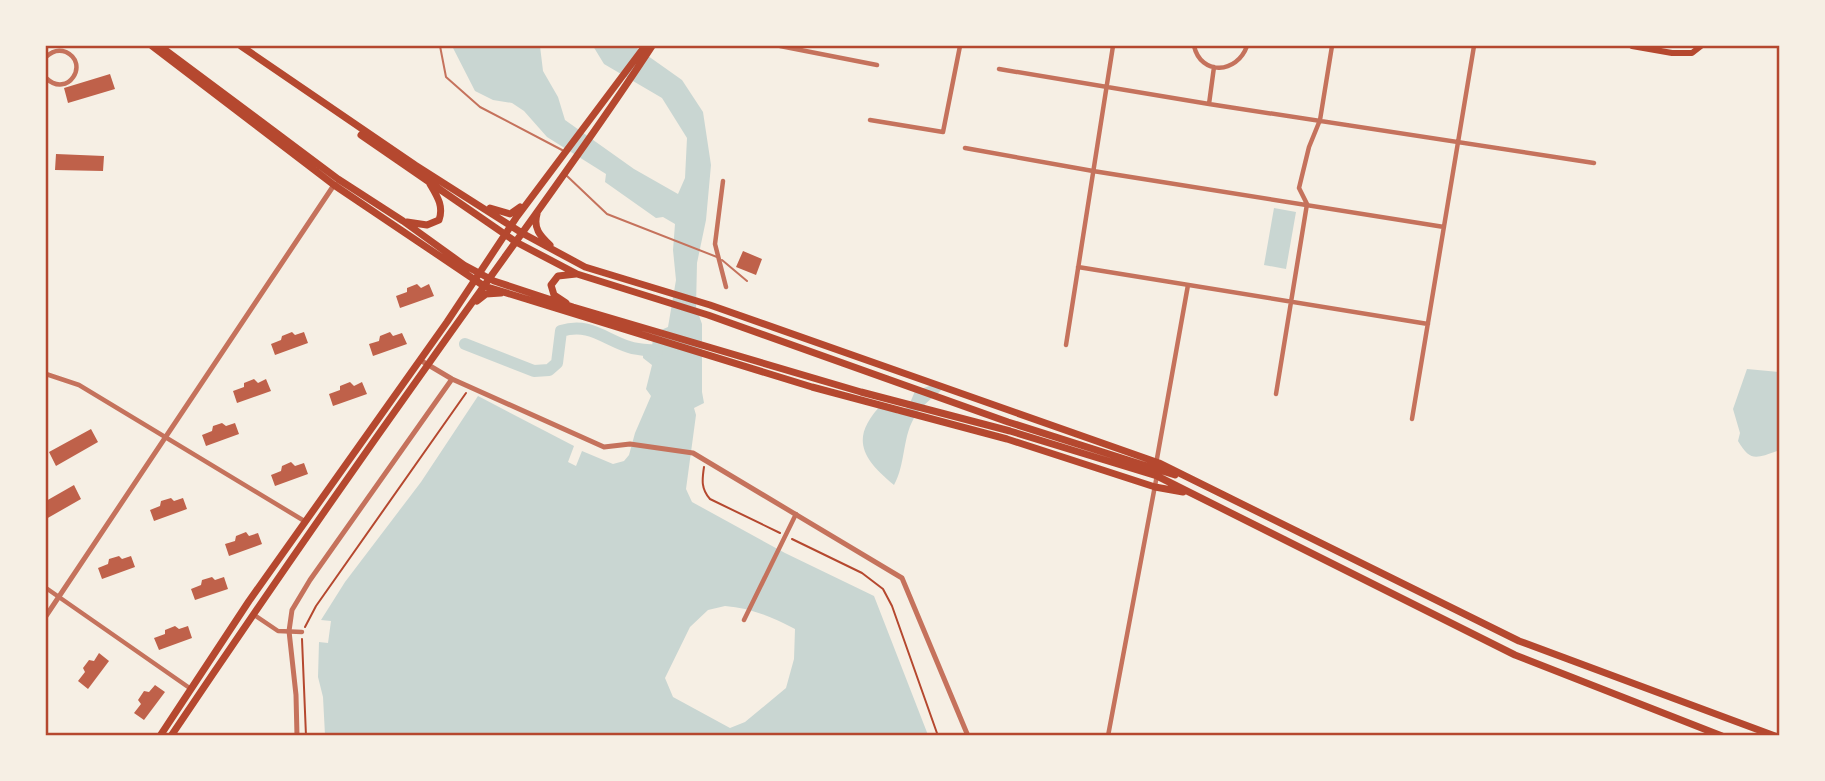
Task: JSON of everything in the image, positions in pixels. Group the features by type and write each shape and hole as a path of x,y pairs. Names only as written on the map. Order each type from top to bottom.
{"main road":[{"path":"152,46 334,186 452,265 507,293 572,314 654,333"},
{"path":"160,46 476,276"},
{"path":"238,46 287,84 516,242 577,274 708,316 1008,422 1198,482 1519,641 1775,736"},
{"path":"238,46 510,226 585,267 710,305 1156,469 1194,494 1515,655 1723,736"},
{"path":"171,736 424,363 476,276 510,226 645,46"},
{"path":"160,736 249,601 487,282 652,46"},
{"path":"1632,46 1672,53 1692,52 1701,46"},
{"path":"403,221 427,225 439,220 440,201 429,182"},
{"path":"471,201 503,214 515,212 526,203"},
{"path":"538,210 535,222 540,236 562,255"},
{"path":"452,265 465,279 465,289 458,306"},
{"path":"573,307 554,295 551,285 558,276 577,274"},
{"path":"487,282 706,349 1156,469"},
{"path":"468,308 486,294 507,293"},
{"path":"706,349 812,387 1007,439 1155,486 1194,494"}],"street":[{"path":"780,46 877,65"},
{"path":"870,120 943,132 960,46"},
{"path":"1066,345 1113,46"},
{"path":"1194,46 1199,58 1214,67 1231,65 1239,60 1247,46"},
{"path":"1276,394 1307,204 1299,188 1309,147 1320,120 1332,46"},
{"path":"1412,419 1474,46"},
{"path":"46,57 55,51 64,51 74,60 76,68 74,77 62,85 54,84 46,78"},
{"path":"1209,104 1214,67"},
{"path":"999,69 1594,163"},
{"path":"965,148 1444,227"},
{"path":"723,181 715,244 726,288"},
{"path":"46,616 334,186"},
{"path":"1078,267 1428,324"},
{"path":"1108,736 1155,486 1188,285"},
{"path":"424,363 452,379 604,447 630,444 693,453 902,578 968,736"},
{"path":"46,374 79,385 307,522"},
{"path":"297,736 289,631 292,610 310,580 452,379"},
{"path":"744,620 796,514"},
{"path":"46,588 191,689"},
{"path":"253,614 278,631 302,632"}],"lane":[{"path":"440,46 446,77 480,107 565,151"},
{"path":"565,173 607,214 717,257 747,281"}],"path":[{"path":"306,736 302,632 316,606 464,393"},
{"path":"706,459 702,480 704,492 710,499 862,573 883,589 892,606 938,736"}],"shaded area":[{"path":"452,46 540,46 543,71 558,97 565,120 634,169 678,194 685,178 687,138 662,98 604,64 593,46 634,46 682,80 703,112 711,165 706,220 697,263 696,307 702,324 704,403 694,408 696,415 686,489 692,502 785,553 874,596 928,735 325,735 323,697 318,677 319,642 328,643 331,621 321,620 345,582 421,482 478,396 574,446 568,462 576,466 582,451 613,464 624,461 629,455 651,396 646,389 652,365 643,358 643,349 652,346 654,333 668,327 676,280 673,250 675,224 663,217 656,218 605,182 606,174 547,137 524,111 512,103 493,100 475,91","holes":["725,606 761,614 795,629 794,659 786,688 745,722 730,728 673,697 665,678 690,627 708,610"]},
{"path":"1274,208 1296,212 1286,269 1264,265"},
{"path":"1747,369 1779,372 1779,446 1777,451 1758,457 1746,452 1738,441 1740,433 1733,409"},
{"path":"938,383 945,387 922,407 912,423 894,485 867,456 863,446 866,426 883,403 898,414 907,407 915,391"}],"building":[{"path":"110,74 115,89 68,103 64,88"},
{"path":"56,154 104,156 103,171 55,170"},
{"path":"743,251 762,259 756,275 736,267"},
{"path":"417,284 421,288 429,284 434,296 400,308 396,296"},
{"path":"292,332 295,335 304,332 308,343 275,355 271,344"},
{"path":"390,332 393,336 402,333 407,344 373,356 369,344 379,341 380,336"},
{"path":"254,379 258,383 266,379 271,391 237,403 233,391"},
{"path":"350,382 354,386 362,382 367,394 333,406 329,394"},
{"path":"222,423 226,426 235,423 239,434 206,446 202,435"},
{"path":"91,429 98,442 56,466 49,452"},
{"path":"291,462 295,466 304,463 308,474 275,486 271,475"},
{"path":"74,485 81,499 46,519 46,501"},
{"path":"171,498 174,501 183,498 187,509 154,521 150,510 160,506 161,501"},
{"path":"246,532 249,536 258,533 262,544 229,556 225,544 235,541 236,536"},
{"path":"119,556 122,559 131,556 135,567 102,579 98,568 108,564 109,559"},
{"path":"212,577 215,580 224,577 228,589 195,600 191,589 201,585 202,580"},
{"path":"175,626 179,629 188,626 192,638 159,650 154,638"},
{"path":"99,653 109,661 88,689 78,681 89,660 94,661"},
{"path":"155,685 165,692 144,720 134,713 141,704 138,700 144,691 149,692"}],"waterway":[{"path":"465,344 534,371 549,370 557,363 561,331 571,329 588,330 632,348 657,351"}]}
